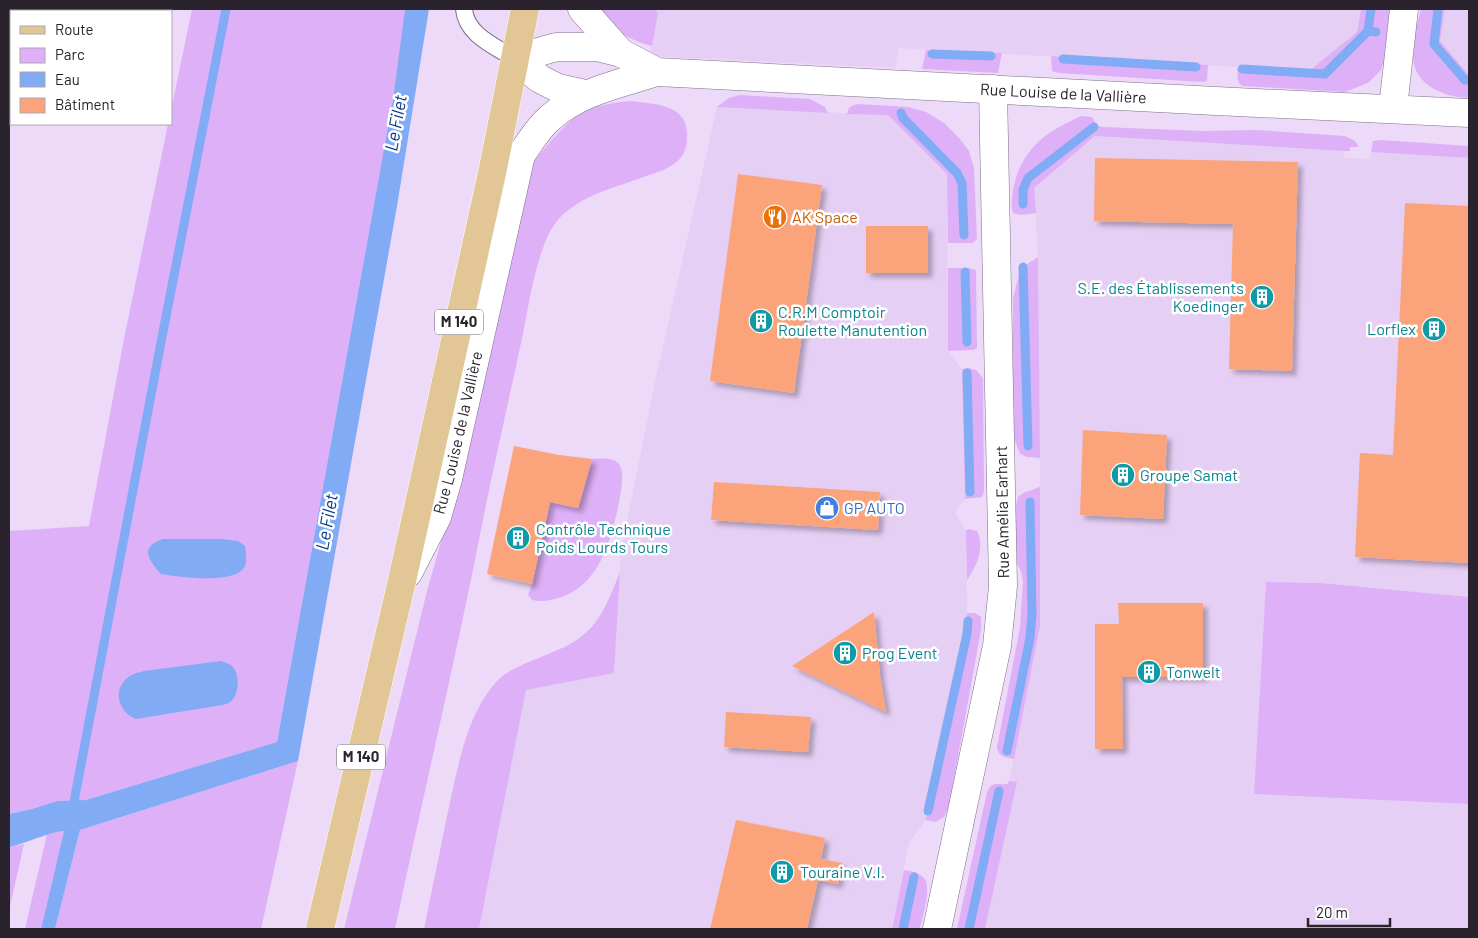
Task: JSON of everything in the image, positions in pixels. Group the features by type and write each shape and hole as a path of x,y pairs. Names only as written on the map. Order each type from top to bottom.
{"main road":[{"name":"M 140","path":"320,929 401,585 492,173 525,9"}],"street":[{"name":"Rue Louise de la Vallière","path":"582,9 621,53"},
{"path":"1393,108 1404,9"},
{"name":"Rue Louise de la Vallière","path":"515,59 556,46 597,47 621,53 657,72"},
{"name":"Rue Louise de la Vallière","path":"515,59 540,80 558,88 585,94"},
{"name":"Rue Louise de la Vallière","path":"401,585 437,517 448,479 522,155 549,118 585,94 657,72 1469,113"},
{"name":"Rue Amélia Earhart","path":"938,929 997,646 1003,586 993,89"}],"lane":[{"path":"464,9 465,18 477,36 515,59"}],"shaded area":[{"path":"655,9 1361,9 1357,32 1309,71 899,48 895,68 650,56 658,13"},
{"path":"1445,9 1469,9 1469,75 1440,41"},
{"path":"717,107 888,115 947,174 948,351 962,369 965,499 955,513 966,530 967,613 926,820 909,843 892,929 479,929 526,690 614,673 621,551 656,377"},
{"path":"1095,136 1345,151 1344,158 1370,159 1371,152 1469,158 1469,597 1321,583 1266,582 1254,793 1469,804 1469,929 985,929 1017,782 1009,781 1040,626 1038,257 1034,188"}],"green space":[{"path":"192,9 405,9 393,99 277,742 86,800 57,801 9,814 9,531 89,526 123,344 168,125 172,125 172,106"},
{"path":"594,9 655,9 658,13 652,46 620,32 606,22"},
{"path":"1361,9 1391,9 1384,62 1381,70 1368,83 1345,92 1243,86 1240,84 1238,67 1309,71 1357,32"},
{"path":"1421,9 1445,9 1440,41 1469,75 1469,98 1442,93 1434,89 1420,77 1415,69 1413,47"},
{"path":"926,50 1002,53 998,73 922,69"},
{"path":"1051,56 1208,65 1207,81 1058,73 1052,71"},
{"path":"739,95 810,99 825,107 828,113 717,107 729,98"},
{"path":"630,101 660,105 676,112 686,126 686,148 678,161 666,169 604,191 576,204 554,225 546,240 532,286 463,619 395,929 344,929 427,591 450,510 532,164 562,130 581,113 599,106"},
{"path":"859,104 908,107 926,112 944,123 960,139 969,151 974,168 977,239 973,243 948,243 947,174 888,115 847,114 851,106"},
{"path":"1081,116 1092,117 1097,126 1103,127 1201,131 1256,130 1345,136 1355,141 1359,147 1350,147 1350,151 1345,151 1095,136 1034,188 1036,213 1015,214 1012,211 1014,184 1019,169 1027,155 1048,134"},
{"path":"1373,141 1469,146 1469,158 1371,152"},
{"path":"1038,257 1040,458 1027,457 1020,454 1013,435 1013,298 1023,267"},
{"path":"948,268 976,270 977,348 973,350 948,351"},
{"path":"962,369 976,370 983,378 984,491 982,497 965,499"},
{"path":"592,459 615,461 621,470 620,498 606,550 591,576 581,586 569,594 555,599 544,601 532,600 528,595 550,502 578,508"},
{"path":"1040,487 1040,626 1014,759 1000,755 997,747 1020,628 1023,581 1016,555 1015,508 1018,497 1023,493"},
{"path":"966,530 977,531 980,550 977,562 967,580"},
{"path":"620,572 614,673 526,690 479,929 424,929 458,766 477,710 502,676 577,640 589,630 605,607"},
{"path":"1266,582 1321,583 1469,597 1469,804 1254,794"},
{"path":"967,613 975,613 981,617 981,630 949,806 944,817 935,822 926,820"},
{"path":"298,761 261,929 55,929 80,830"},
{"path":"1009,781 1017,782 985,929 957,929 987,792 993,785 1007,784"},
{"path":"64,831 41,929 25,929 47,834"},
{"path":"24,844 9,911 9,847"},
{"path":"904,870 919,874 926,881 927,894 920,929 892,929"}],"water":[{"name":"Le Filet","path":"405,9 429,9 397,206 298,761 80,830 55,929 41,929 64,831 9,847 9,814 57,801 86,800 277,742 393,99"},
{"path":"163,539 222,539 238,541 245,546 246,564 237,574 228,577 191,578 161,574 152,563 148,550 155,542"},
{"path":"221,661 232,666 238,679 236,695 228,703 136,719 130,716 122,707 119,690 126,679 132,675 144,671"}],"building":[{"name":"S.E. des Établissements Koedinger","path":"1095,158 1298,162 1292,371 1229,369 1233,224 1094,221"},
{"name":"C.R.M Comptoir Roulette Manutention","path":"738,174 822,185 794,393 710,381"},
{"name":"Lorflex","path":"1405,203 1469,206 1469,563 1355,557 1360,453 1393,455"},
{"path":"866,226 928,226 928,273 866,273"},
{"name":"Groupe Samat","path":"1083,430 1167,435 1163,519 1080,515"},
{"name":"Contrôle Technique Poids Lourds Tours","path":"514,446 592,459 578,508 550,502 532,584 487,574"},
{"name":"GP AUTO","path":"714,482 880,492 878,530 711,520"},
{"name":"Tonwelt","path":"1118,603 1203,603 1203,677 1122,677 1123,749 1095,749 1095,624 1119,624"},
{"name":"Prog Event","path":"874,612 880,676 886,712 792,666"},
{"path":"726,712 811,717 808,752 724,747"},
{"name":"Touraine V.I.","path":"736,820 825,838 821,859 842,863 838,884 818,880 807,929 710,929"}],"waterway":[{"path":"72,812 226,9"},
{"path":"1371,9 1368,31 1376,32"},
{"path":"1438,9 1434,44 1465,80 1469,80"},
{"path":"1242,69 1325,74 1368,31"},
{"path":"932,54 991,56"},
{"path":"1063,59 1196,67"},
{"path":"901,113 903,118 957,173 962,183 964,235"},
{"path":"1023,204 1023,190 1028,178 1094,127"},
{"path":"1023,267 1028,446"},
{"path":"965,272 967,342"},
{"path":"967,373 970,492"},
{"path":"1007,751 1030,638 1032,614 1030,502"},
{"path":"928,811 967,634 968,621"},
{"path":"969,929 999,791"},
{"path":"903,929 914,877"}],"place":[{"name":"AK Space","path":"775,217"},
{"name":"S.E. des Établissements Koedinger","path":"1262,297"},
{"name":"C.R.M Comptoir Roulette Manutention","path":"761,321"},
{"name":"Lorflex","path":"1434,329"},
{"name":"Groupe Samat","path":"1123,475"},
{"name":"GP AUTO","path":"827,508"},
{"name":"Contrôle Technique Poids Lourds Tours","path":"518,538"},
{"name":"Prog Event","path":"845,653"},
{"name":"Tonwelt","path":"1149,672"},
{"name":"Touraine V.I.","path":"782,872"}]}
